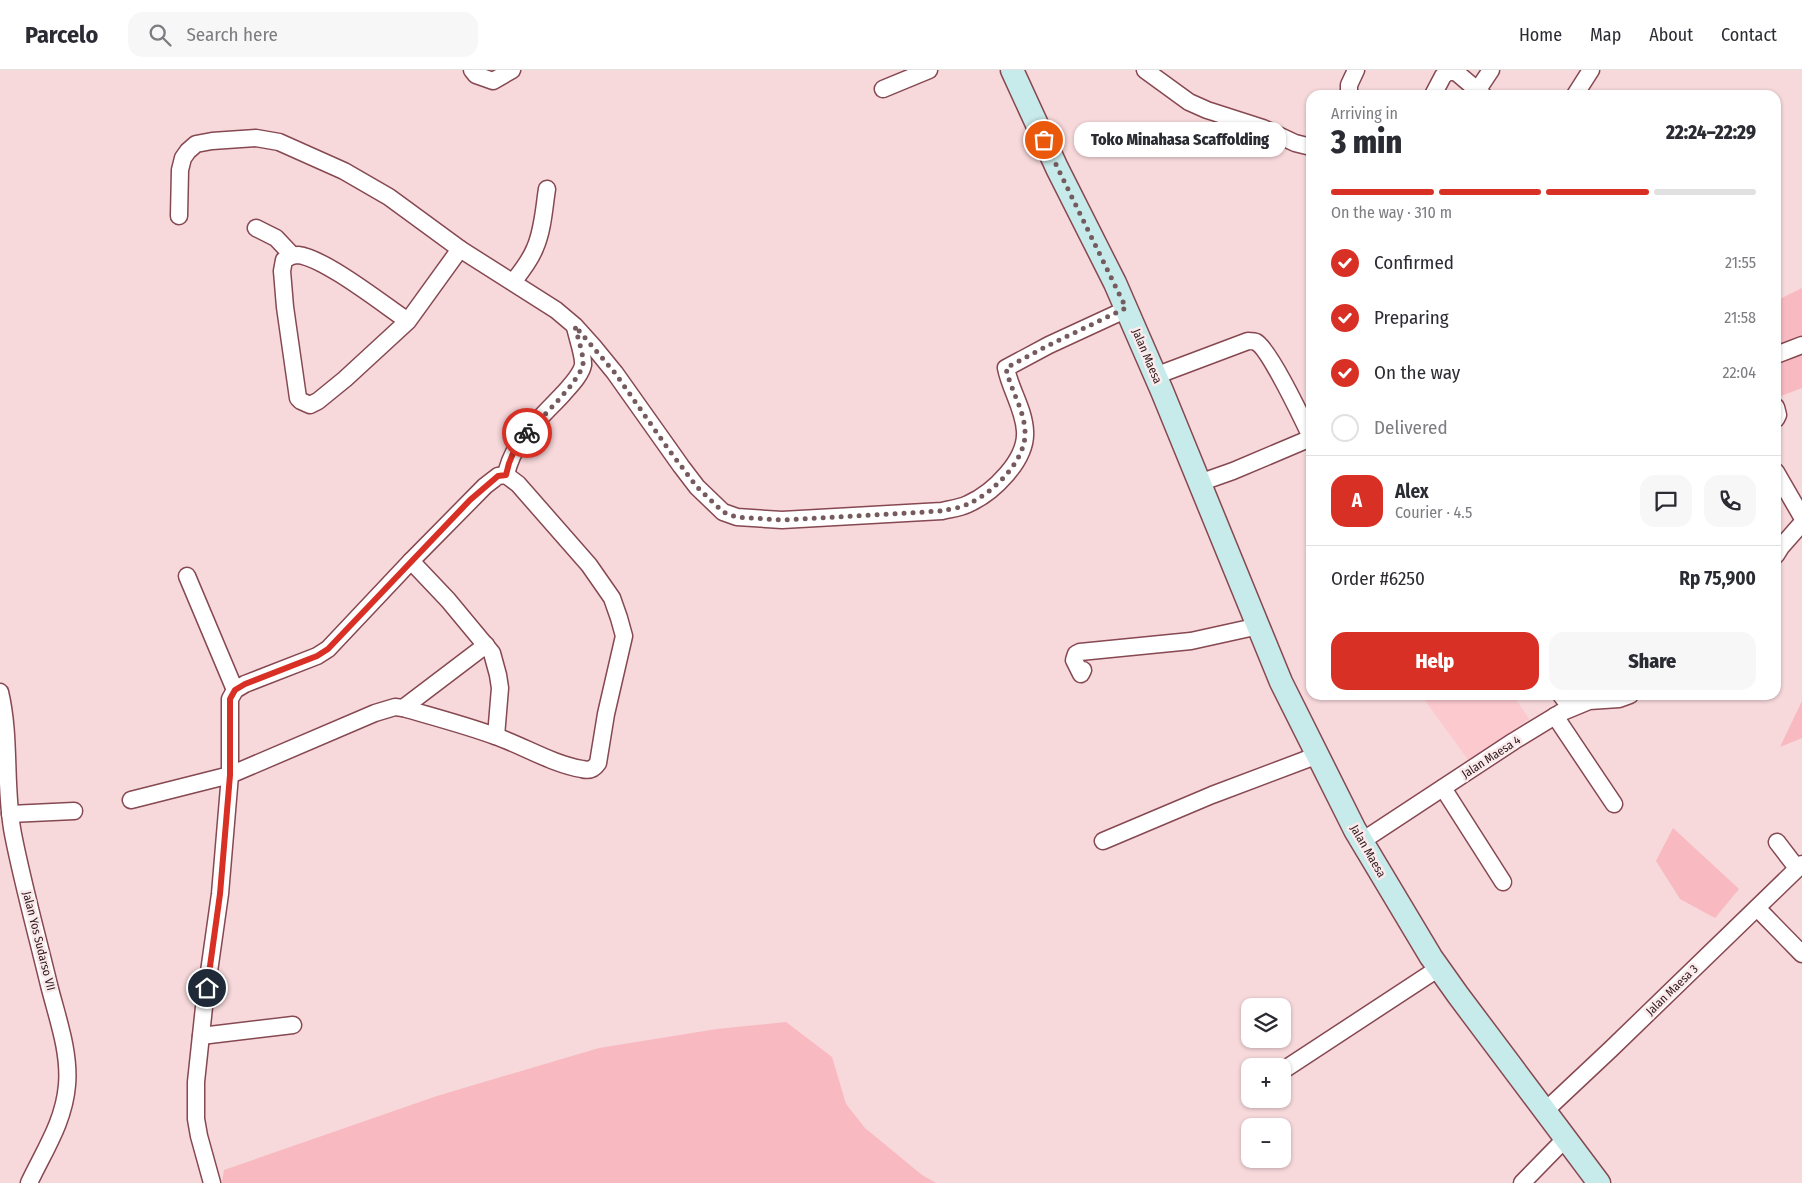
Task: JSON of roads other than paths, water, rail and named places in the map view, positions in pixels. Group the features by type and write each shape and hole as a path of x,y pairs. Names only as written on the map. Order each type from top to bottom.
{"street":[{"path":"472,70 476,74 494,81 512,70"},
{"path":"883,89 929,70"},
{"name":"Jalan Maesa","path":"1012,70 1057,168 1126,308 1282,682 1362,842 1458,996 1599,1183"},
{"path":"1145,70 1189,102 1207,110 1263,128 1294,143 1306,146"},
{"path":"1349,90 1349,85 1356,70"},
{"path":"1481,90 1491,70"},
{"path":"1578,90 1591,70"},
{"path":"1436,90 1443,76 1449,71 1457,73 1477,90"},
{"path":"178,216 180,170 183,158 196,144 256,138 279,142 344,171 411,212 460,249 556,310 575,326 615,373 697,487 723,512 736,517 782,520 942,511 967,505 991,490 1016,462 1023,449 1025,431 1006,368 1126,308"},
{"path":"514,282 531,258 536,247 543,216 546,189"},
{"path":"256,228 276,238 292,255"},
{"path":"408,321 322,264 292,255 284,260 282,271 298,398 310,404 318,401 345,379 408,321 460,249"},
{"path":"506,475 509,460 515,448 571,385 580,371 583,364 575,326"},
{"path":"1155,376 1248,341 1255,342 1265,351 1270,359 1306,427"},
{"path":"1781,354 1801,349"},
{"path":"1198,482 1233,471 1306,439"},
{"path":"131,800 230,775 375,713 395,707 496,736 573,767 589,770 595,767 598,762 606,714 624,636 612,598 589,565 518,484 506,475 498,476 485,486 411,561 328,649 317,656 245,684 235,690 230,699 230,775 220,894 196,1082 196,1119 212,1183"},
{"path":"1781,481 1802,517"},
{"path":"1781,547 1802,523"},
{"path":"411,561 448,600 492,653 500,688 496,736"},
{"path":"187,576 235,690"},
{"path":"1083,670 1081,674 1074,660 1076,654 1080,652 1191,641 1259,626"},
{"path":"403,708 486,646"},
{"name":"Jalan Yos Sudarso VII","path":"0,692 3,707 10,814 28,898 58,1018 68,1073 67,1087 58,1124 29,1183"},
{"name":"Jalan Maesa 4","path":"1362,842 1520,737 1555,716 1566,702 1604,700"},
{"path":"1555,716 1614,804"},
{"path":"1103,841 1318,755"},
{"path":"1443,788 1503,882"},
{"path":"10,814 74,811"},
{"name":"Jalan Maesa 3","path":"1545,1111 1800,866 1777,842"},
{"path":"1757,908 1802,954"},
{"path":"1291,1065 1439,968"},
{"path":"201,1036 293,1025"},
{"path":"1522,1183 1565,1139"}],"place":[{"name":"Toko Minahasa Scaffolding","path":"1044,140"}]}
